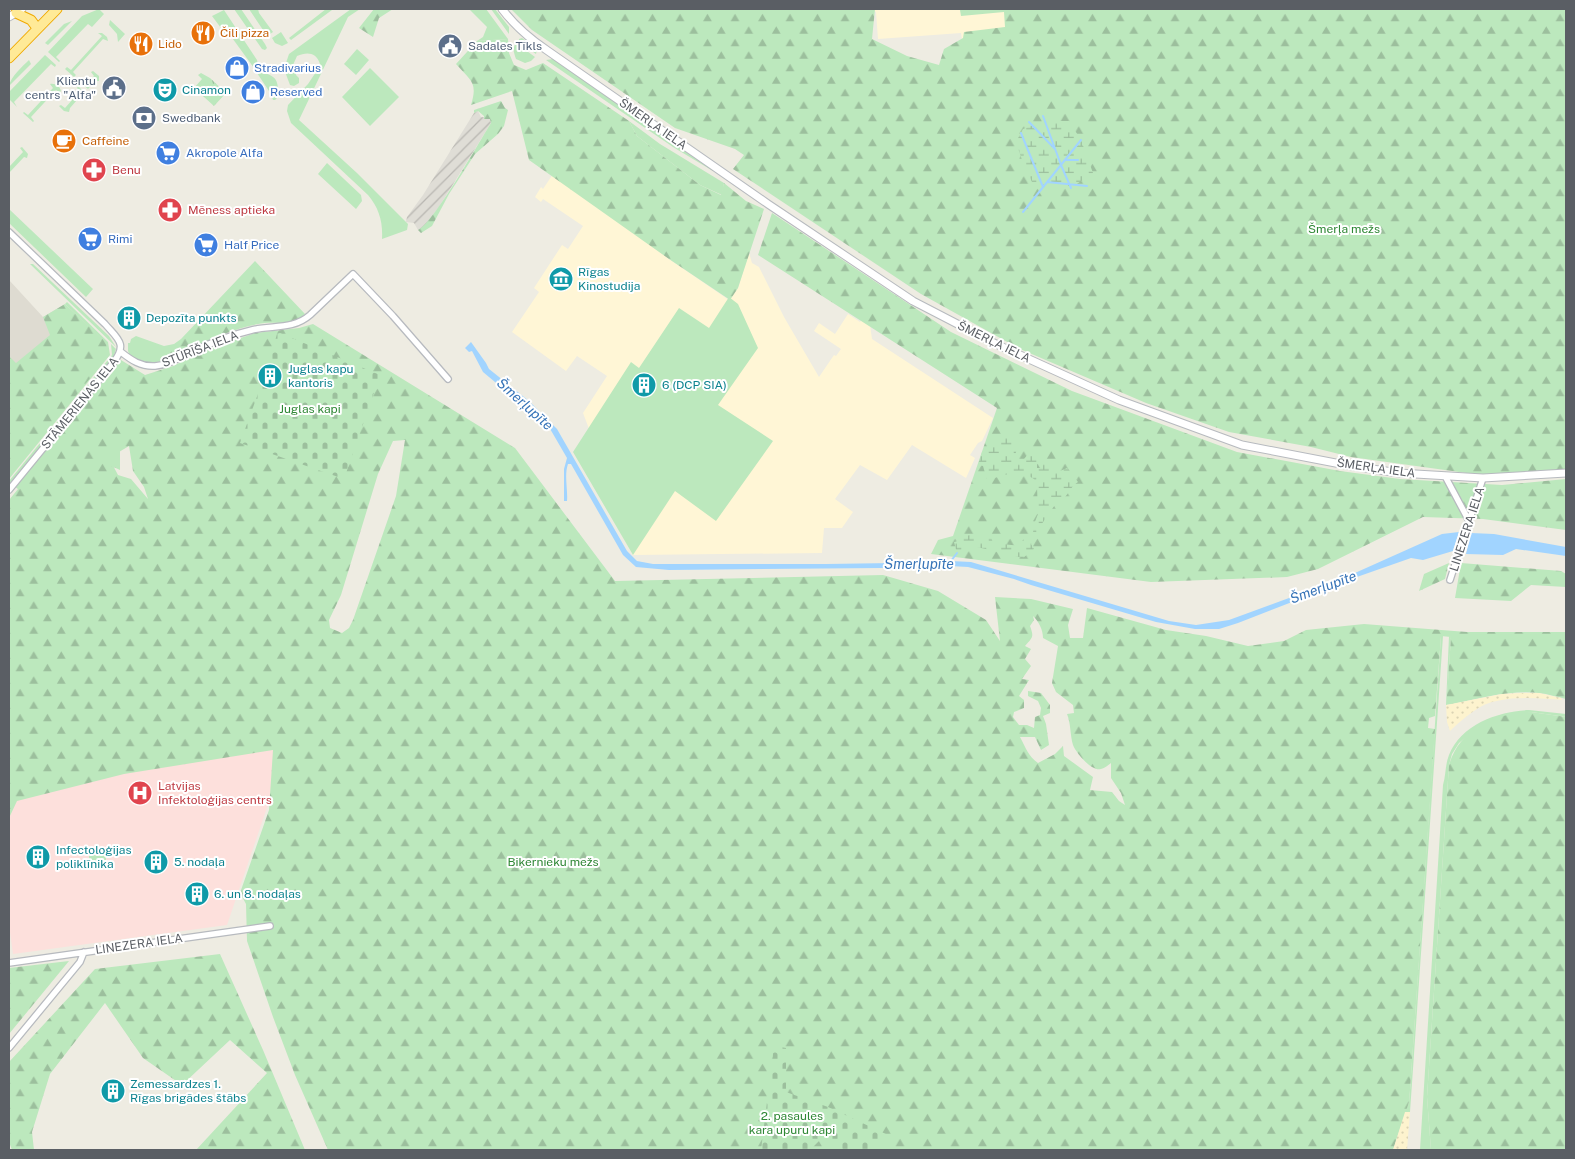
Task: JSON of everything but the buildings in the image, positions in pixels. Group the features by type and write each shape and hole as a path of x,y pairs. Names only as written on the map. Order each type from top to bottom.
{"highway":[{"path":"9,58 57,9"},
{"path":"16,13 31,20 37,28"}],"street":[{"name":"ŠMERĻA IELA","path":"502,9 536,43 768,204 913,301 998,346 1119,400 1242,445 1355,466 1399,473 1483,478 1566,473"},
{"name":"STĀMERIENAS IELA","path":"9,232 107,326 118,338 121,352 9,490"},
{"name":"STŪRĪŠA IELA","path":"121,352 140,364 157,366 224,339 253,330 293,326 310,316 353,274 448,379"},
{"path":"1445,476 1469,521"},
{"name":"LINEZERA IELA","path":"1450,580 1483,478"},
{"name":"LINEZERA IELA","path":"9,963 270,926"},
{"path":"9,1048 80,962 84,952"}],"shaded area":[{"path":"850,9 1019,9 969,86 961,33 878,39 876,12 872,10"},
{"path":"478,111 481,117 490,118 491,123 439,207 423,228 418,230 414,223 406,222 407,217 423,195 474,113"},
{"path":"555,171 669,259 729,300 738,288 749,253 752,263 759,267 784,317 819,377 834,355 836,356 841,349 814,331 819,323 835,334 848,314 860,322 868,311 872,339 993,418 982,441 978,443 970,455 975,458 966,478 912,445 887,480 860,465 835,499 853,512 842,528 824,528 822,553 633,555 598,493 594,442 583,413 607,376 577,356 566,371 512,332 539,292 534,288 562,245 568,249 583,226 543,199 541,202 535,197"},
{"path":"9,280 43,317 65,304 9,456"},
{"name":"Latvijas Infektoloģijas centrs","path":"323,643 227,925 13,954 9,925 9,698"}],"green space":[{"path":"99,9 104,14 92,27 88,24 56,57 59,62 48,52 82,16"},
{"path":"234,9 241,9 265,44 267,48 265,50 262,49"},
{"path":"249,9 258,9 273,32 267,36"},
{"path":"326,9 332,10 291,40 289,38"},
{"path":"351,9 360,9 348,17 299,120 357,173 408,224 407,230 382,239 382,227 372,200 291,123 287,111 288,105 308,84 320,64 314,55 304,54 297,56 293,65 299,78 299,83 294,86 290,85 284,69 289,54"},
{"path":"374,9 393,9 379,18 373,37 359,28"},
{"path":"469,9 486,9 508,39 477,41 483,37 487,27"},
{"path":"491,9 495,9 509,27 509,34"},
{"name":"Šmerļa mežs","path":"511,9 875,9 872,39 907,56 939,65 944,49 963,38 964,32 1005,27 1004,12 961,16 958,9 1566,9 1566,469 1481,475 1351,457 1311,447 1229,432 1146,403 1020,349 921,294 733,169 744,155 735,149 675,128 532,30"},
{"path":"224,10 257,60 258,65 254,68 230,35 227,36 212,16"},
{"path":"110,20 125,34 118,42 117,34 109,25"},
{"path":"72,21 48,45 45,43 64,24"},
{"path":"281,32 288,43 282,46 275,43 272,38"},
{"path":"98,33 102,33 107,37 108,41 103,39 73,72 76,75 74,77 65,69 67,67 71,70 102,36"},
{"path":"522,38 537,49 536,54 519,42 519,39"},
{"path":"508,39 509,53 514,65 526,70 543,63 629,121 637,136 700,185 721,195 724,183 746,201 764,209 738,288 730,300 529,160 512,91 471,105 474,91 472,82 456,64 477,41"},
{"path":"516,43 535,57 525,63 516,59 514,49"},
{"path":"357,49 369,60 356,75 344,64"},
{"path":"45,55 56,65 55,67 51,64 14,102 17,107 9,99 9,92"},
{"path":"553,59 714,169 713,171 673,147 546,60"},
{"path":"29,60 31,64 9,86 14,75"},
{"path":"259,68 276,81 278,97 275,100 273,100 255,70"},
{"path":"370,68 399,97 370,126 342,97"},
{"path":"93,71 99,76 99,81 95,81 88,89 81,83 83,81 87,84 94,76 91,72"},
{"path":"201,73 210,78 226,93 214,106 194,88 202,79 198,75"},
{"path":"50,84 57,85 61,91 59,93 56,90 31,117 33,122 23,113 28,115 53,88"},
{"path":"78,86 84,92 70,108 69,112 64,111 59,106 61,105 65,108 80,91 77,88"},
{"path":"501,101 508,110 504,126 498,134 475,154 449,194 432,226 421,233 418,230 445,199 491,123 490,119 484,119 484,116 478,111 474,113 474,110"},
{"path":"629,121 660,144 724,183 722,195 700,185 637,136"},
{"path":"1044,121 1069,121 1081,140 1093,173 1071,188 1070,185 1061,189 1051,189 1032,182 1023,163 1016,142 1023,129"},
{"path":"22,147 28,154 27,158 24,157 9,173 9,167 23,152 20,148"},
{"path":"327,163 361,195 362,201 356,209 318,174"},
{"path":"9,209 93,289 86,297 9,223"},
{"path":"772,213 951,332 1072,391 1237,452 1340,471 1400,479 1502,485 1566,479 1566,530 1483,519 1423,517 1318,569 1287,577 1151,582 931,554 938,540 953,536 997,408 758,255"},
{"path":"255,261 305,314 291,322 265,323 240,329 214,338 164,361 164,346 174,344 181,339"},
{"path":"30,264 33,264 109,336 116,347"},
{"path":"729,297 738,304 758,348 718,405 773,441 716,521 675,491 633,555 573,452 631,362 639,368 679,308 709,328"},
{"path":"67,302 108,342 110,355 9,479 9,456 105,342 65,304"},
{"path":"65,304 106,342 108,356 60,415 9,472 9,356 16,363 50,335 43,317"},
{"name":"Biķernieku mežs","path":"313,324 515,448 615,581 883,575 938,591 986,620 1000,641 995,597 1031,599 1073,609 1068,625 1070,638 1083,638 1087,608 1166,630 1206,636 1248,646 1284,641 1306,630 1364,624 1467,632 1566,632 1566,699 1528,692 1496,695 1453,704 1453,700 1447,699 1451,637 1441,636 1435,716 1429,718 1428,728 1435,729 1409,1102 1393,1150 328,1150 295,1075 273,1017 247,941 246,904 240,893 269,810 273,750 124,774 17,801 9,818 9,500 18,489 15,487 121,360 145,375 173,366 204,351 255,333 299,328","holes":["405,440 396,496 353,620 349,628 342,633 330,628 329,620 341,595 378,474 393,441","129,446 133,471 144,487 148,499 131,479 118,475 109,458","1033,616 1040,626 1043,638 1058,646 1052,683 1056,692 1073,705 1074,713 1067,714 1073,745 1081,757 1093,768 1101,769 1111,763 1111,778 1121,793 1125,805 1112,792 1090,790 1093,777 1064,756 1063,746 1055,754 1038,763 1029,755 1020,737 1035,737 1041,750 1049,745 1043,716 1050,713 1050,705 1041,693 1028,691 1028,696 1038,701 1041,708 1040,715 1035,717 1034,728 1027,725 1019,725 1013,717 1014,712 1024,708 1024,700 1019,696 1029,680 1022,679 1031,666 1025,659 1031,649 1025,646 1032,637 1030,626 1034,620"]},
{"name":"Juglas kapi","path":"280,333 380,375 344,479 240,443 267,369 277,334"},
{"path":"136,336 164,346 164,361 144,362 130,355 128,343"},
{"path":"111,344 116,349 113,359 9,485 9,481 112,355"},
{"path":"1007,435 1013,440 1017,449 1014,458 1016,460 1024,459 1033,448 1037,458 1037,468 1041,468 1042,461 1046,461 1047,464 1059,468 1060,471 1067,468 1078,482 1064,498 1057,502 1031,544 1034,549 1023,558 977,547 974,544 957,553 954,542 968,536 987,532 990,534 993,543 1018,545 1028,535 1033,533 1038,514 1037,487 1034,479 1022,472 987,480 983,466 978,465 982,452 992,448 998,436 1003,441"},
{"path":"119,450 120,470 107,464 111,451"},
{"path":"1449,563 1445,579 1419,591 1424,574"},
{"path":"1461,563 1561,571 1566,574 1566,587 1531,585 1511,601 1455,598"},
{"path":"1441,636 1443,636 1410,1112 1405,1112 1409,1102 1410,1090"},
{"path":"1449,636 1451,637 1447,699 1453,699 1453,704 1446,705"},
{"path":"1529,710 1566,714 1566,717 1531,712 1478,727 1459,743 1452,754 1449,765 1427,1097 1431,1150 1420,1150 1443,785 1448,759 1455,744 1472,727 1482,721 1506,713"},
{"path":"1531,712 1566,717 1566,1150 1431,1150 1427,1097 1449,765 1461,741 1470,732 1492,719"},
{"path":"100,851 106,858 106,865 89,867 89,856 93,852"},
{"path":"220,954 305,1150 196,1150 267,1073 230,1040 182,1085 143,1058 105,1003 50,1074 32,1132 34,1150 12,1150 9,1142 9,1062 95,969"},
{"path":"69,961 9,1034 9,968"},
{"name":"2. pasaules kara upuru kapi","path":"774,1046 786,1048 786,1092 828,1107 888,1135 877,1150 845,1150 822,1138 810,1150 761,1150"}],"sand":[{"path":"1539,693 1561,698 1562,700 1516,698 1493,702 1474,711 1450,731 1447,722 1446,705 1502,694"},
{"path":"1405,1112 1410,1112 1407,1150 1393,1150"}],"water":[{"name":"Šmerļupīte","path":"471,342 489,369 529,401 557,429 627,551 637,561 653,564 826,564 894,563 934,560 971,562 1169,621 1196,625 1229,620 1346,577 1442,534 1459,532 1453,551 1423,560 1411,558 1219,629 1195,629 1156,622 968,567 669,570 636,567 623,555 571,464 568,464 567,468 567,501 564,501 564,469 567,458 549,427 483,372 472,351 469,352 465,348"},
{"path":"1471,533 1494,534 1566,547 1566,556 1516,549 1503,555 1466,554"}],"waterway":[{"path":"1043,116 1071,188"},
{"path":"1029,122 1055,149"},
{"path":"1021,133 1043,187"},
{"path":"1023,212 1081,140"},
{"path":"1065,160 1078,160"},
{"path":"1047,182 1087,186"},
{"name":"Šmerļupīte","path":"951,561 957,553"}],"place":[{"name":"Čili pizza","path":"203,33"},
{"name":"Lido","path":"141,44"},
{"name":"Sadales Tīkls","path":"450,46"},
{"name":"Stradivarius","path":"237,68"},
{"name":"Klientu centrs \"Alfa\"","path":"114,88"},
{"name":"Cinamon","path":"165,90"},
{"name":"Reserved","path":"253,92"},
{"name":"Swedbank","path":"144,118"},
{"name":"Caffeine","path":"64,141"},
{"name":"Akropole Alfa","path":"168,153"},
{"name":"Benu","path":"94,170"},
{"name":"Mēness aptieka","path":"170,210"},
{"name":"Rimi","path":"90,239"},
{"name":"Half Price","path":"206,245"},
{"name":"Rīgas Kinostudija","path":"561,279"},
{"name":"Depozīta punkts","path":"129,318"},
{"name":"Juglas kapu kantoris","path":"270,376"},
{"name":"6 (DCP SIA)","path":"644,385"},
{"name":"Latvijas Infektoloģijas centrs","path":"140,793"},
{"name":"Infectoloģijas poliklīnika","path":"38,857"},
{"name":"5. nodaļa","path":"156,862"},
{"name":"6. un 8. nodaļas","path":"197,894"},
{"name":"Zemessardzes 1. Rīgas brigādes štābs","path":"113,1091"}]}
